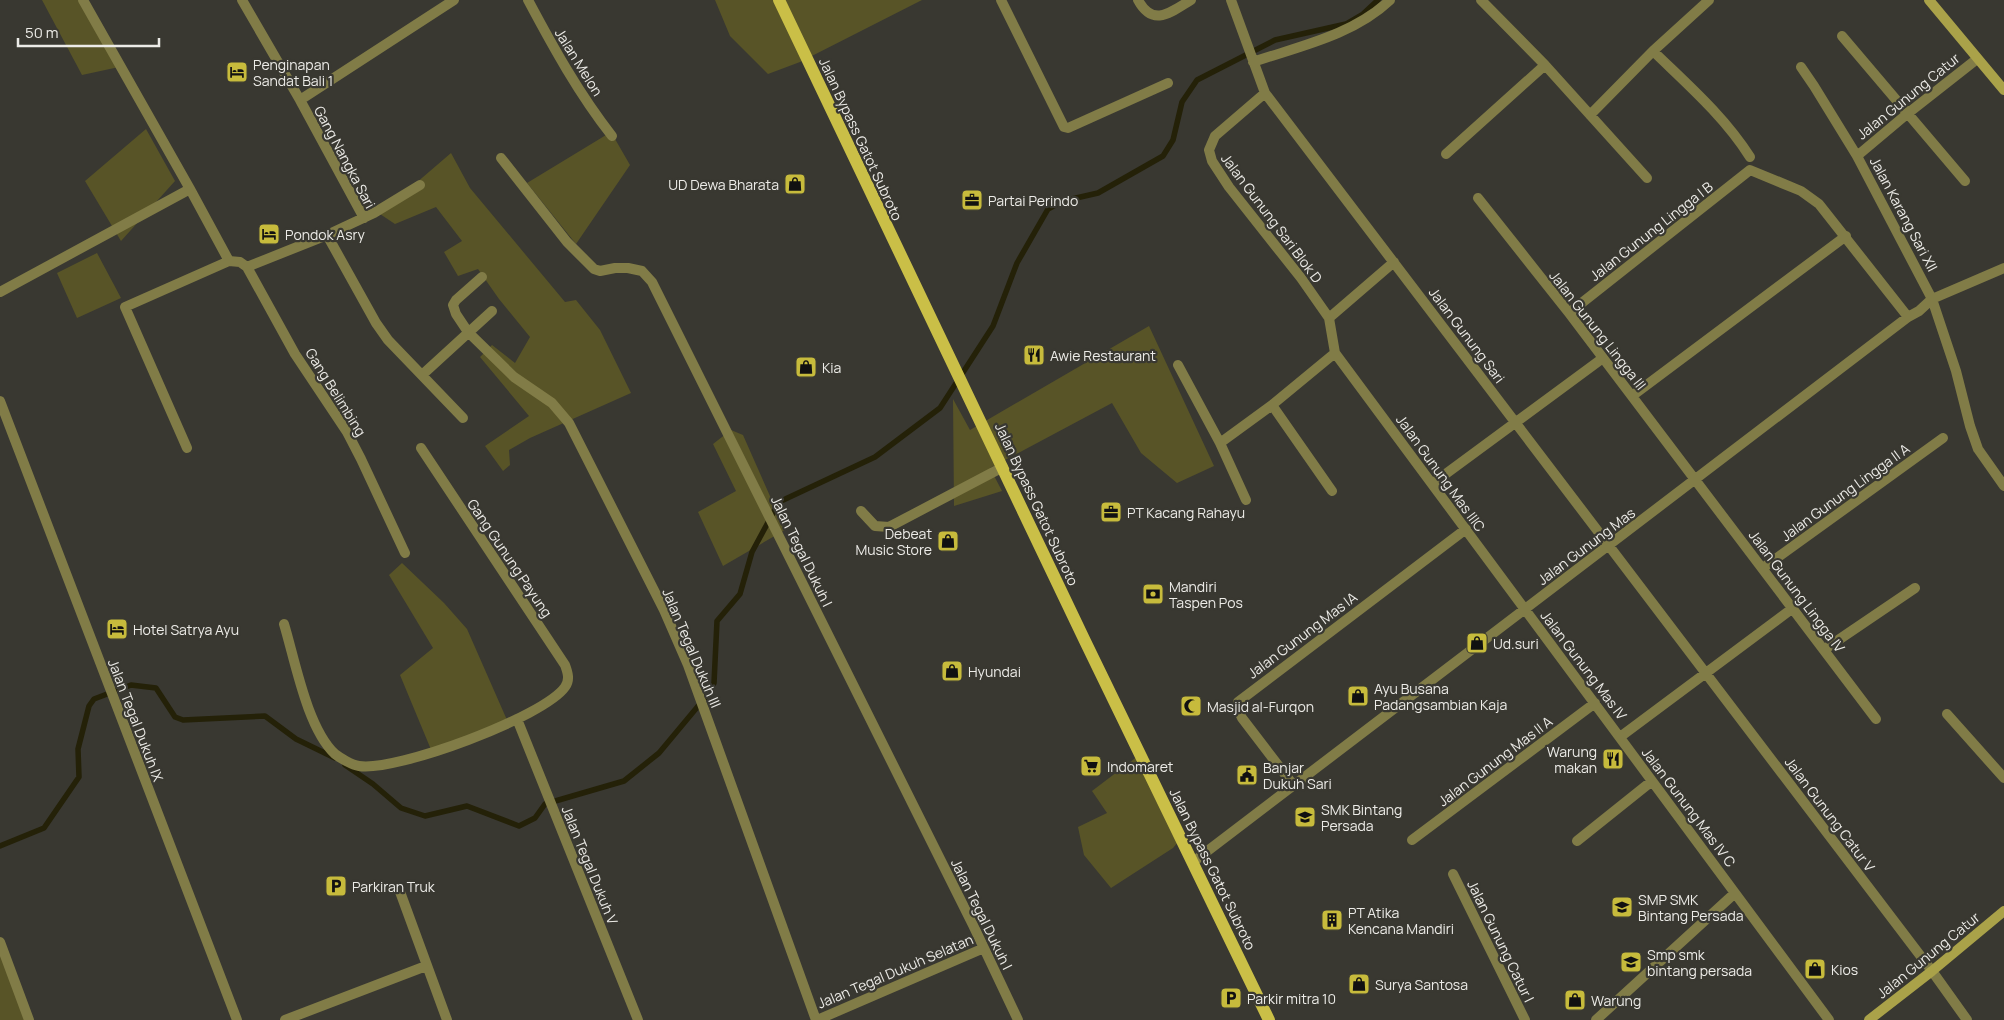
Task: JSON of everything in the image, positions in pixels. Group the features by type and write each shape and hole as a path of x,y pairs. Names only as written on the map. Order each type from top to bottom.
{"main road":[{"name":"Jalan Bypass Gatot Subroto","path":"779,0 1085,642 1269,1020"}],"street":[{"path":"83,0 229,262"},
{"name":"Gang Nangka Sari","path":"242,0 300,100 364,218 247,267"},
{"path":"300,100 454,0"},
{"name":"Jalan Melon","path":"528,0 556,53 593,111 612,136"},
{"path":"1001,0 1064,127 1068,128 1168,83"},
{"path":"1138,0 1149,14 1159,16 1169,13 1190,0"},
{"name":"Jalan Gunung Sari","path":"1231,0 1265,93 1706,673"},
{"path":"1253,62 1343,30 1365,20 1390,0"},
{"path":"1481,0 1545,65 1647,178"},
{"path":"1590,115 1653,51 1709,0"},
{"name":"Jalan Gunung Catur","path":"1929,0 2004,90"},
{"path":"1842,36 1964,181"},
{"path":"1653,51 1732,131 1750,157"},
{"name":"Jalan Gunung Catur","path":"1857,156 1977,59"},
{"path":"1446,154 1545,65"},
{"name":"Jalan Karang Sari XII","path":"1801,68 1857,156 1932,299 1956,371 1978,449 2004,486"},
{"name":"Jalan Gunung Sari Blok D","path":"1265,93 1215,136 1210,144 1210,157 1229,186 1301,278 1329,318 1335,353"},
{"name":"Jalan Tegal Dukuh I","path":"501,158 566,242 594,269 600,271 628,268 642,271 652,282 984,948 1018,1020"},
{"name":"Jalan Gunung Lingga I B","path":"1569,313 1750,170 1801,191 1819,204 1846,236"},
{"path":"364,218 420,185"},
{"path":"0,292 190,189"},
{"name":"Jalan Gunung Lingga III","path":"1478,198 1696,479"},
{"path":"327,235 376,323 388,340 463,418"},
{"path":"1632,396 1846,236 1908,317"},
{"path":"187,448 125,307 229,262 240,262 247,267"},
{"path":"1329,318 1394,262"},
{"name":"Gang Belimbing","path":"247,267 295,354 347,432 405,554"},
{"name":"Jalan Gunung Mas","path":"1193,862 1908,317 1919,311 1932,299 2004,268"},
{"name":"Jalan Tegal Dukuh III","path":"482,277 456,300 453,305 456,314 468,332 514,377 552,403 569,423 664,610 688,665 816,1020"},
{"path":"422,376 492,311"},
{"path":"1220,443 1272,405 1335,353"},
{"name":"Jalan Gunung Mas IIIC","path":"1335,353 1525,609"},
{"path":"1432,484 1603,358"},
{"path":"1178,365 1220,443 1246,500"},
{"name":"Jalan Tegal Dukuh IX","path":"0,401 237,1020"},
{"path":"1272,405 1332,491"},
{"name":"Jalan Gunung Lingga II A","path":"1763,568 1943,438"},
{"name":"Gang Gunung Payung","path":"421,448 566,665 569,676 566,686 559,693 517,719"},
{"path":"861,511 875,526 889,527 1003,467"},
{"name":"Jalan Gunung Lingga IV","path":"1696,479 1876,719"},
{"name":"Jalan Gunung Mas IA","path":"1294,786 1238,713 1238,702 1466,529"},
{"path":"1825,649 1915,588"},
{"path":"1620,737 1793,608"},
{"name":"Jalan Gunung Mas IV","path":"1525,609 1620,737"},
{"path":"284,624 306,698 319,732 336,754 357,766 389,765 430,754 517,719"},
{"name":"Jalan Gunung Catur V","path":"1706,673 1967,1020"},
{"name":"Jalan Gunung Mas II A","path":"1412,840 1595,703"},
{"path":"1947,714 2004,778"},
{"name":"Jalan Tegal Dukuh V","path":"517,719 638,1020"},
{"name":"Jalan Gunung Mas IV C","path":"1620,737 1829,1020"},
{"path":"1577,841 1652,781"},
{"name":"Jalan Gunung Catur I","path":"1453,874 1525,1020"},
{"path":"399,889 447,1020"},
{"path":"1596,1020 1735,893"},
{"name":"Jalan Gunung Catur","path":"1870,1020 2004,911"},
{"path":"0,942 29,1020"},
{"name":"Jalan Tegal Dukuh Selatan","path":"816,1020 984,948"},
{"path":"285,1020 426,966"}],"shaded area":[{"path":"42,0 86,0 119,67 82,75"},
{"path":"715,0 922,0 800,62 768,74 730,36"},
{"path":"146,129 175,181 121,241 85,181"},
{"path":"611,132 630,165 576,244 527,183"},
{"path":"451,153 470,188 565,302 576,300 600,330 631,393 530,438 509,450 510,465 503,471 485,446 529,416 480,357 492,345 515,363 530,337 499,299 478,269 458,276 444,252 462,241 436,207 395,224 380,214"},
{"path":"97,253 121,298 77,318 57,273"},
{"path":"1149,326 1214,466 1177,483 1141,453 1112,403 990,468 1002,491 954,506 953,399 970,430"},
{"path":"731,430 743,435 785,530 723,566 698,512 736,491 713,444"},
{"path":"402,563 444,603 467,629 507,720 432,752 400,675 433,648 389,575"},
{"path":"1138,756 1179,841 1173,848 1111,888 1084,855 1078,827 1107,813 1092,791"},
{"path":"0,946 28,1020 0,1020"}],"waterway":[{"path":"345,765 373,784 401,808 425,816 467,806 519,826 535,818 545,804 624,781 659,753 709,693 714,683 717,621 740,594 752,552 779,502 875,457 940,408 993,326 1017,263 1048,209 1063,201 1098,193 1163,156 1173,140 1182,102 1197,80 1275,40 1346,24 1363,14 1378,0"},
{"path":"0,846 44,828 79,777 78,749 89,706 94,699 131,685 156,688 175,717 183,720 265,716 296,739 335,758"}],"place":[{"name":"Penginapan Sandat Bali 1","path":"237,72"},
{"name":"UD Dewa Bharata","path":"795,184"},
{"name":"Partai Perindo","path":"972,200"},
{"name":"Pondok Asry","path":"269,234"},
{"name":"Awie Restaurant","path":"1034,355"},
{"name":"Kia","path":"806,367"},
{"name":"PT Kacang Rahayu","path":"1111,512"},
{"name":"Debeat Music Store","path":"948,541"},
{"name":"Mandiri Taspen Pos","path":"1153,594"},
{"name":"Hotel Satrya Ayu","path":"117,629"},
{"name":"Ud.suri","path":"1477,643"},
{"name":"Hyundai","path":"952,671"},
{"name":"Ayu Busana Padangsambian Kaja","path":"1358,696"},
{"name":"Masjid al-Furqon","path":"1191,706"},
{"name":"Warung makan","path":"1613,759"},
{"name":"Indomaret","path":"1091,766"},
{"name":"Banjar Dukuh Sari","path":"1247,775"},
{"name":"SMK Bintang Persada","path":"1305,817"},
{"name":"Parkiran Truk","path":"336,886"},
{"name":"SMP SMK Bintang Persada","path":"1622,907"},
{"name":"PT Atika Kencana Mandiri","path":"1332,920"},
{"name":"Smp smk bintang persada","path":"1631,962"},
{"name":"Kios","path":"1815,969"},
{"name":"Surya Santosa","path":"1359,984"},
{"name":"Parkir mitra 10","path":"1231,998"},
{"name":"Warung","path":"1575,1000"}]}
